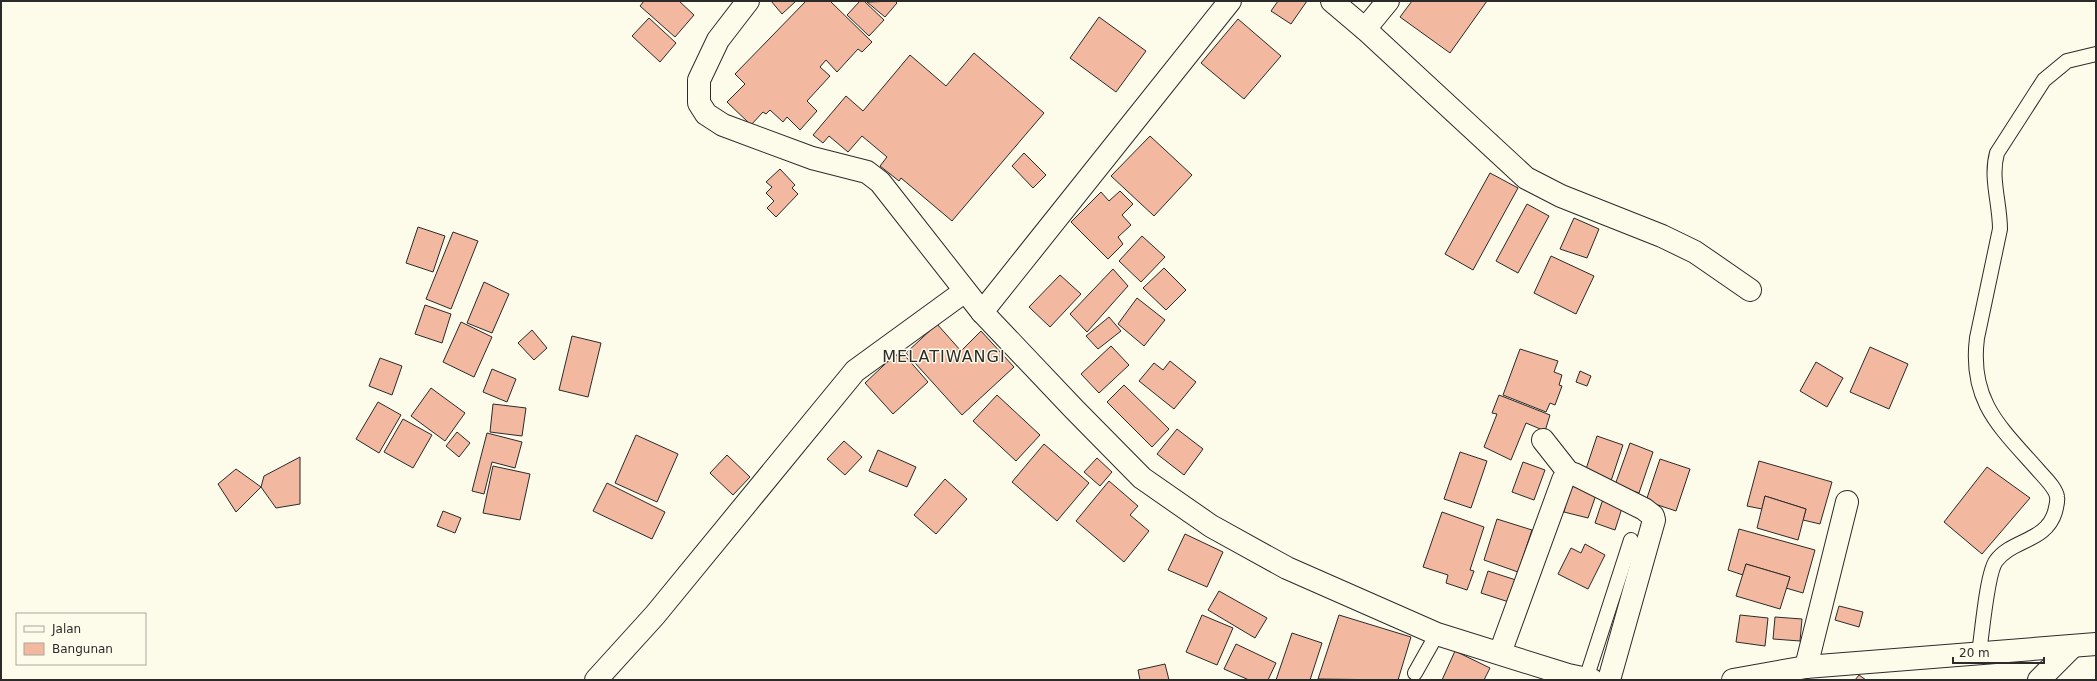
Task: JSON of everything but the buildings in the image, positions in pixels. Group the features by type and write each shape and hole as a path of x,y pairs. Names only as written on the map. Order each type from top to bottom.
{"street":[{"path":"748,1 718,40 699,80 699,103 706,114 723,125 812,158 867,172 880,182 982,312 1142,478 1211,526 1287,568 1437,634 1589,680"},
{"path":"982,312 1230,1"},
{"path":"1332,1 1365,29 1526,178 1561,196 1662,236 1695,252 1750,290"},
{"path":"1365,29 1388,1"},
{"path":"596,680 656,615 855,371 965,291"},
{"path":"1543,440 1569,473 1644,509 1653,516 1654,520 1609,680"},
{"path":"1500,653 1563,480 1569,473"},
{"path":"1806,667 1847,502"},
{"path":"1733,680 1806,667 2096,644"},
{"path":"2039,680 2072,647"}],"lane":[{"path":"1979,653 1991,569 2001,555 2041,532 2050,524 2057,504 2057,496 2049,483 1993,419 1983,400 1979,384 1974,356 2000,229 2000,215 1993,171 1997,153 2044,80 2067,61 2096,54"},
{"path":"1589,680 1631,540"},
{"path":"1415,673 1437,634"}],"district":[{"name":"MELATIWANGI","path":"944,356"}]}
